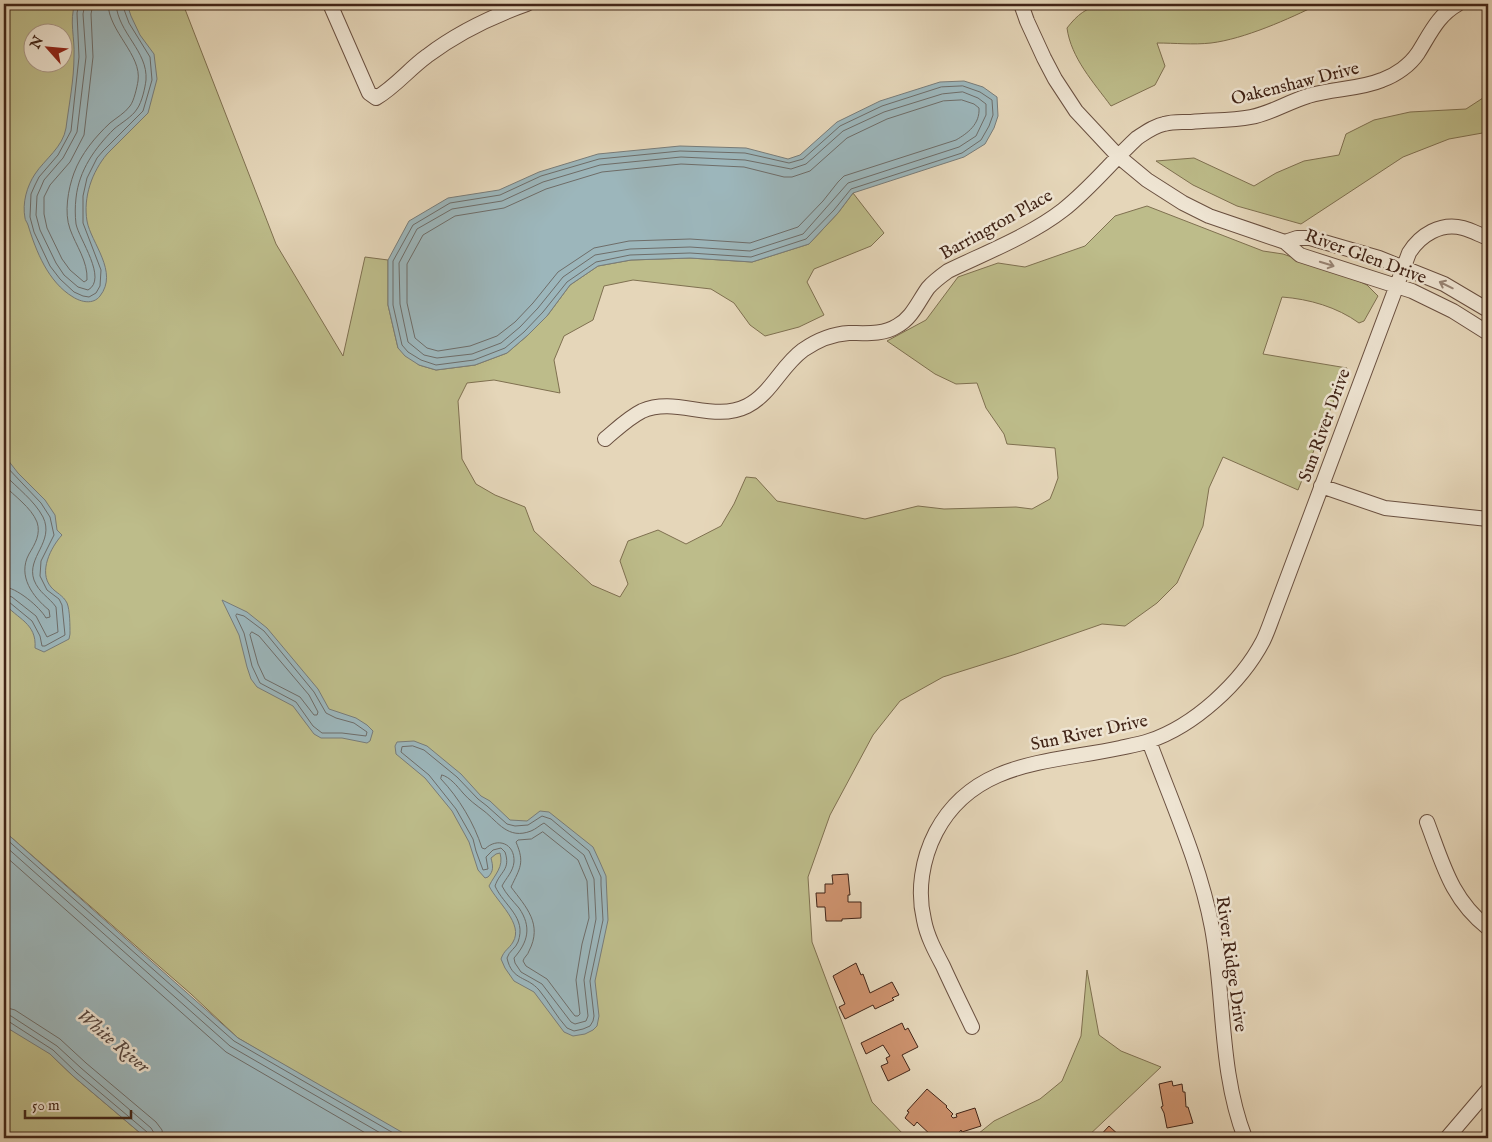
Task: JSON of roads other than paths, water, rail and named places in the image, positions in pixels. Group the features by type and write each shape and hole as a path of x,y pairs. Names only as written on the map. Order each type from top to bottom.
{"street":[{"path":"330,4 369,93 376,98 388,91 411,69 435,51 478,26 527,4"},
{"name":"River Glen Drive","path":"1021,4 1034,38 1065,94 1094,132 1118,156 1160,189 1196,210 1236,226 1285,242 1300,255 1444,284 1488,310"},
{"name":"Oakenshaw Drive","path":"1118,156 1142,134 1166,123 1251,117 1272,112 1308,96 1367,85 1386,79 1410,62 1442,16 1458,4"},
{"name":"Barrington Place","path":"605,439 642,411 658,406 676,406 712,412 737,410 757,400 766,392 793,358 811,345 835,335 882,332 898,326 915,309 936,279 1050,219 1084,192 1118,156"},
{"name":"Sun River Drive","path":"972,1027 930,940 924,920 921,892 924,866 932,840 939,827 951,809 975,787 986,780 1025,766 1149,741 1195,717 1218,698 1234,681 1263,641 1274,616 1409,253 1420,238 1443,228 1461,228 1488,238"},
{"name":"River Glen Drive","path":"1285,242 1297,238 1310,238 1379,258 1400,276 1488,333"},
{"path":"1321,486 1385,508 1417,513 1488,519"},
{"name":"River Ridge Drive","path":"1149,741 1196,864 1206,904 1216,956 1232,1095 1245,1138"},
{"path":"1427,822 1444,867 1459,898 1475,918 1488,928"},
{"path":"1448,1138 1488,1090"}],"water":[{"path":"75,4 127,4 140,35 154,54 157,79 148,113 107,154 97,169 90,185 86,203 87,221 89,230 102,258 107,277 105,287 100,296 90,302 80,300 64,291 50,274 35,245 25,220 24,212 26,195 32,179 39,168 58,147 66,128 73,74 72,16"},
{"path":"964,81 983,87 997,97 998,116 985,144 964,157 853,193 838,213 809,244 752,262 690,258 631,260 598,266 570,285 547,316 507,353 475,365 436,370 419,365 405,356 398,348 388,305 388,260 409,221 448,198 499,190 539,172 598,154 680,146 746,148 788,159 800,155 837,122 880,101 940,82"},
{"path":"4,455 18,473 45,500 55,515 57,530 62,535 50,553 46,574 47,581 51,587 67,603 70,634 69,639 44,652 35,648 33,633 29,627 4,603"},
{"path":"222,600 247,612 267,628 318,689 329,709 356,718 373,731 370,741 367,743 342,738 321,738 314,734 293,706 257,687 251,679 239,635"},
{"path":"414,741 427,746 461,774 481,796 490,801 510,820 527,821 540,811 549,812 593,847 606,876 608,920 595,981 599,1016 597,1026 593,1030 585,1034 573,1036 564,1032 534,992 514,981 505,968 501,959 513,942 515,928 508,913 489,886 500,866 500,853 491,858 492,870 490,875 485,878 478,870 469,842 452,811 425,778 396,754 395,746 397,742"},
{"name":"White River","path":"4,831 238,1038 412,1138 146,1138 50,1054 4,1024"}]}
